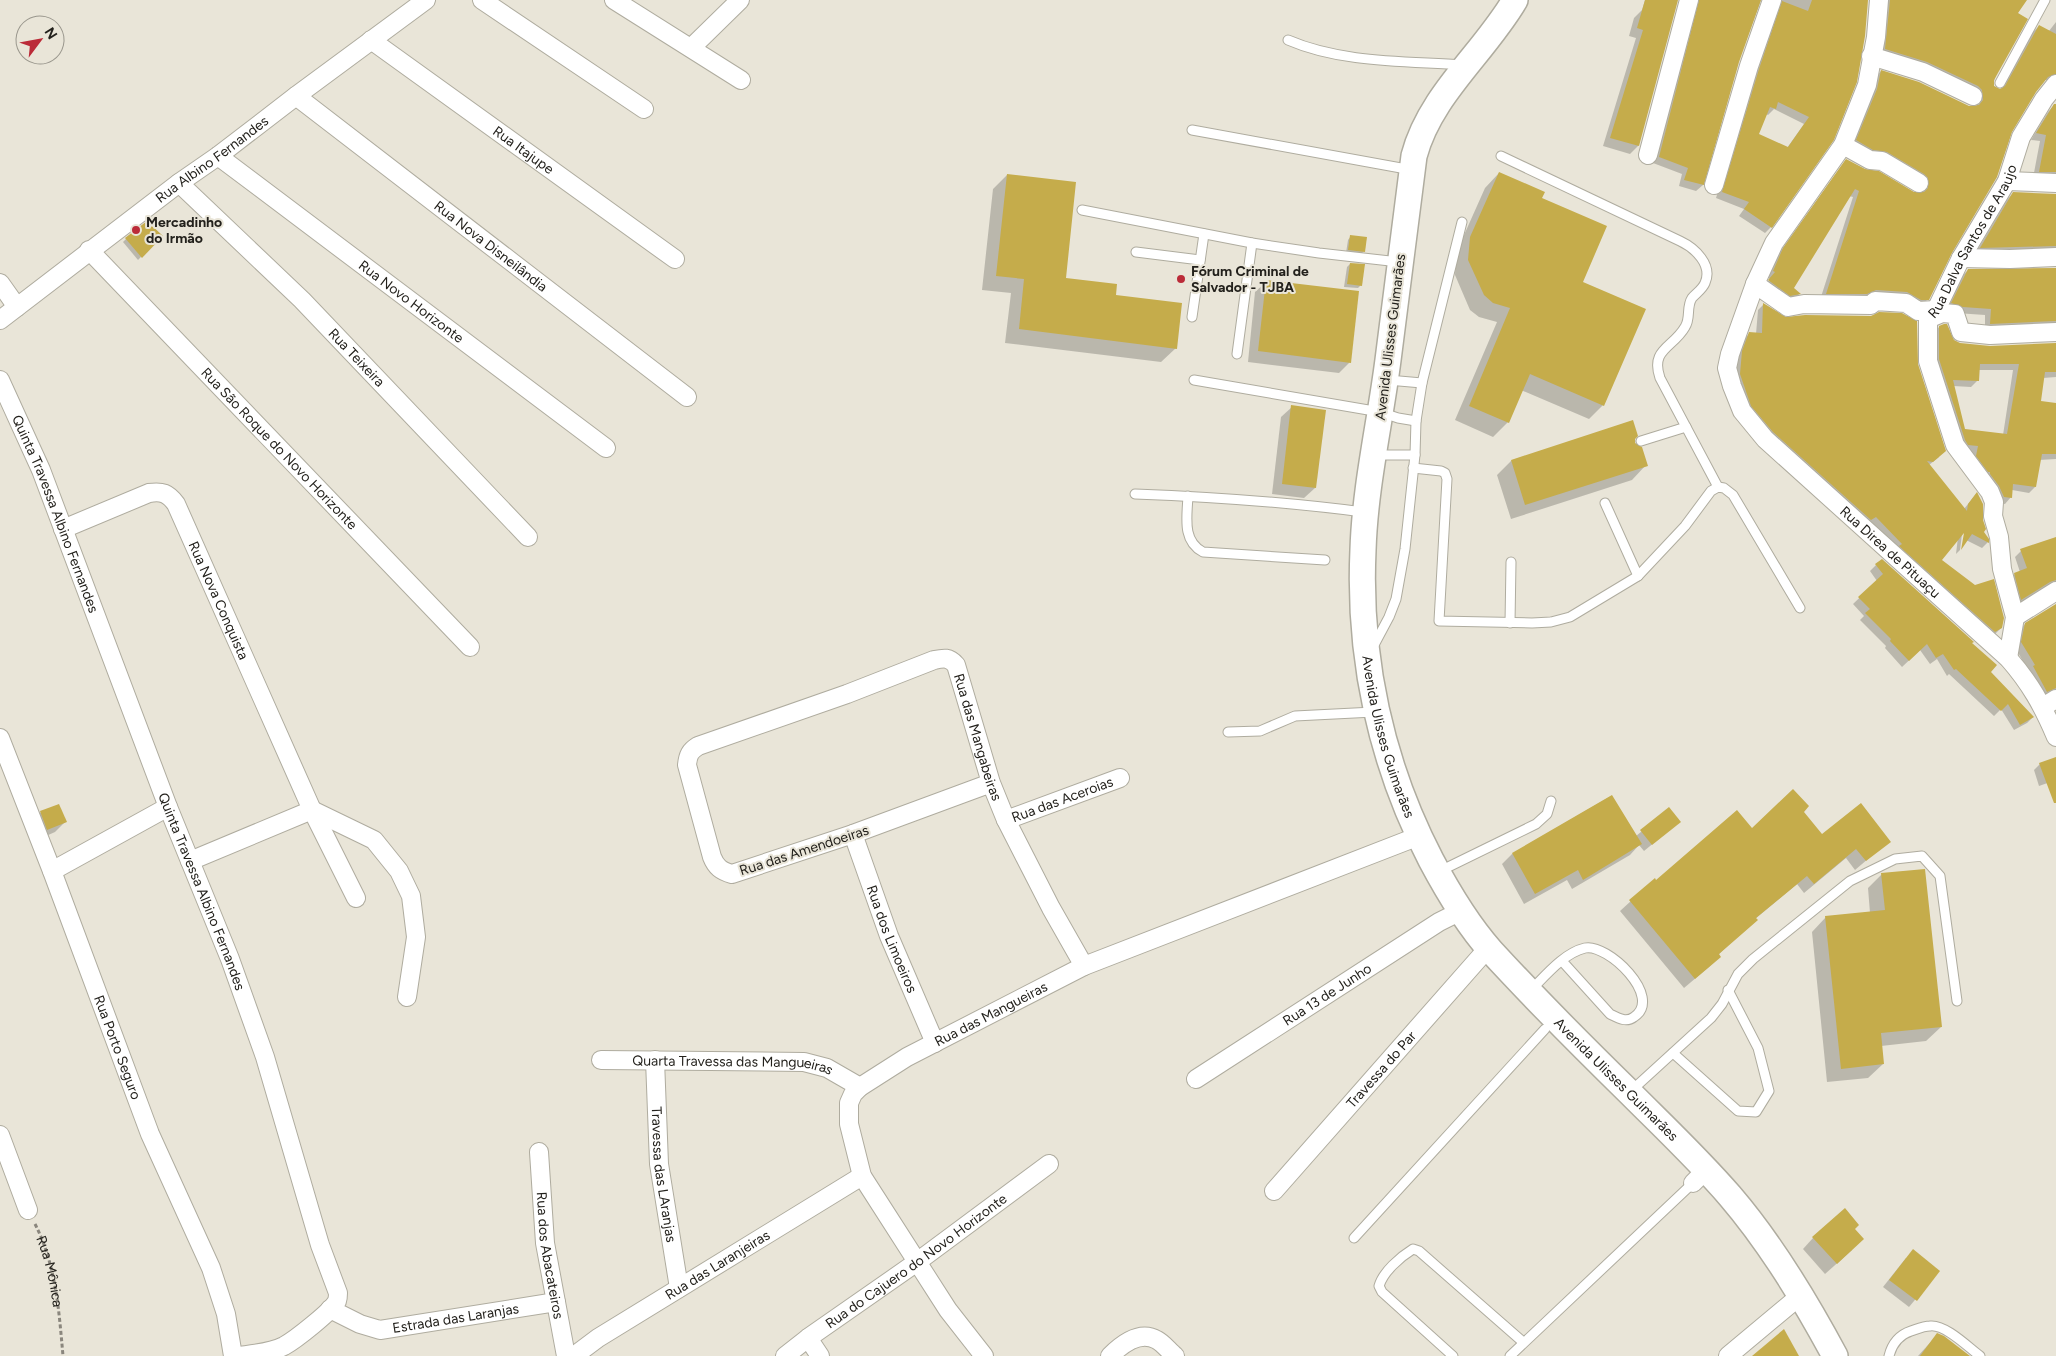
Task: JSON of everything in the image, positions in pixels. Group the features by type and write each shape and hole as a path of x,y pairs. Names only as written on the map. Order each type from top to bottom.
{"main road":[{"name":"Avenida Ulisses Guimarães","path":"1515,0 1497,28 1430,116 1418,142 1412,170 1362,551 1367,658 1376,712 1402,800 1437,872 1461,911 1488,948 1529,992 1550,1024 1629,1092 1699,1177 1753,1225 1801,1295 1835,1356"}],"street":[{"name":"Rua Albino Fernandes","path":"0,320 178,183 218,156 426,0"},
{"path":"482,0 644,109"},
{"path":"614,0 741,80"},
{"path":"691,48 740,0"},
{"path":"1648,155 1688,0"},
{"path":"1714,185 1749,66 1772,0"},
{"path":"1879,0 1876,37 1867,85 1843,145 1774,243 1755,284 1788,307 1804,304 1871,305 1875,301 1885,300 1906,303 1918,311 1932,314 1954,314 1961,332 1990,335 2056,332"},
{"name":"Rua Itajupe","path":"371,40 675,259"},
{"path":"1871,56 1923,72 1973,96"},
{"name":"Rua Dalva Santos de Araujo","path":"2008,658 2015,618 2002,569 1999,537 1993,516 1994,502 1990,492 1955,445 1928,361 1932,314 1961,258 2007,181 2020,137 2050,99 2056,84"},
{"name":"Rua Nova Disneilândia","path":"296,96 687,397"},
{"path":"1843,145 1870,160 1882,161 1919,183"},
{"name":"Rua Novo Horizonte","path":"218,156 606,448"},
{"path":"2007,181 2056,183"},
{"name":"Rua Teixeira","path":"178,183 302,300 528,537"},
{"name":"Rua São Roque do Novo Horizonte","path":"89,250 470,647"},
{"path":"1961,258 2010,259 2056,257"},
{"path":"0,283 17,307"},
{"name":"Rua Direa de Pituaçu","path":"1755,284 1727,368 1742,411 1765,440 2008,658 2049,703 2056,737"},
{"name":"Quinta Travessa Albino Fernandes","path":"0,380 42,470 168,807 230,958 265,1058 320,1245 338,1293 337,1301 330,1309"},
{"name":"Rua Nova Conquista","path":"63,529 149,493 162,491 171,496 312,810 356,898"},
{"path":"2015,618 2056,591"},
{"name":"Rua das Mangabeiras","path":"687,765 688,755 698,746 846,694 934,660 946,658 951,660 956,665 991,783 1006,820 1051,908 1084,966"},
{"name":"Rua Porto Seguro","path":"0,738 52,871 150,1134 211,1268 226,1314 233,1356"},
{"name":"Rua das Amendoeiras","path":"687,765 712,857 716,866 723,872 732,874 853,834 991,783"},
{"name":"Rua das Aceroias","path":"1006,820 1120,778"},
{"path":"52,871 168,807"},
{"path":"190,861 312,810 374,840 400,871 411,896 416,937 407,997"},
{"name":"Rua dos Limoeiros","path":"853,834 889,936 935,1042"},
{"name":"Rua das Mangueiras","path":"975,1353 862,1176 848,1113 849,1103 860,1087 907,1057 1084,966 1418,836"},
{"name":"Rua 13 de Junho","path":"1196,1079 1439,922 1461,911"},
{"name":"Travessa do Par","path":"1274,1191 1488,948"},
{"name":"Quarta Travessa das Mangueiras","path":"601,1060 804,1062 827,1068 860,1087"},
{"name":"Travessa das LAranjas","path":"655,1060 659,1164 679,1288"},
{"path":"0,1135 28,1210"},
{"name":"Rua dos Abacateiros","path":"539,1152 546,1243 566,1356"},
{"name":"Rua do Cajuero do Novo Horizonte","path":"785,1356 917,1262 1048,1164"},
{"name":"Rua das Laranjeiras","path":"574,1356 598,1338 862,1176"},
{"path":"1728,1356 1801,1295"},
{"name":"Estrada das Laranjas","path":"330,1309 360,1324 380,1330 556,1302"},
{"path":"238,1356 270,1351 284,1346 314,1324 330,1309"},
{"path":"1110,1356 1134,1338 1145,1337 1156,1339 1175,1356"},
{"path":"808,1338 820,1356"}],"lane":[{"path":"2000,83 2045,0"},
{"path":"1288,40 1310,50 1334,55 1467,66"},
{"path":"1192,130 1412,170"},
{"path":"1501,156 1680,241 1690,246 1699,255 1706,269 1705,283 1692,299 1689,307 1690,318 1685,327 1659,357 1656,367 1718,487"},
{"path":"1082,210 1252,243 1400,262"},
{"path":"1367,658 1396,599 1405,549 1415,455 1416,421 1422,382 1462,222"},
{"path":"1192,317 1204,234"},
{"path":"1237,354 1252,243"},
{"path":"1136,252 1200,260"},
{"path":"1194,380 1380,412 1416,421"},
{"path":"1385,380 1422,382"},
{"path":"1641,441 1686,427"},
{"path":"1374,454 1415,455"},
{"path":"1413,468 1441,471 1445,473 1447,479 1439,621 1551,622 1570,617 1638,576 1685,526 1711,491 1718,487 1724,488 1733,495 1800,608"},
{"path":"1134,494 1188,496 1329,507 1366,512"},
{"path":"1188,496 1188,538 1194,547 1203,552 1325,560"},
{"path":"1605,503 1638,576"},
{"path":"1510,623 1511,562"},
{"path":"1228,732 1260,731 1295,716 1376,712"},
{"path":"1437,872 1536,824 1547,814 1551,801"},
{"path":"1629,1092 1711,1018 1722,1004 1738,974 1753,959 1850,881 1895,859 1922,856 1940,876 1957,1001"},
{"path":"1529,992 1562,961 1570,954 1588,947 1599,949 1609,955 1636,982 1642,993 1644,1003 1640,1013 1630,1020 1620,1019 1610,1014 1562,961"},
{"path":"1672,1053 1738,1110 1756,1112 1769,1091 1758,1048 1728,990"},
{"path":"1354,1238 1550,1024"},
{"path":"1510,1356 1699,1177"},
{"path":"1453,1356 1382,1292 1379,1286 1382,1278 1413,1249 1419,1251 1523,1342"},
{"path":"1889,1356 1891,1348 1898,1338 1908,1332 1932,1325 1948,1331 1980,1356"}],"path":[{"name":"Rua Mônica","path":"28,1210 45,1244 55,1285 63,1356"}],"building":[{"path":"1645,0 1678,0 1639,146 1610,138 1643,30 1637,28"},
{"path":"1699,0 1761,0 1739,62 1704,185 1684,180 1688,168 1659,157"},
{"path":"1812,0 1868,0 1865,36 1857,82 1834,140 1772,228 1744,209 1749,202 1722,192 1759,69 1782,1 1808,11","holes":["1778,102 1809,117 1788,147 1759,134 1770,107 1776,109"]},
{"path":"1890,0 2027,0 2018,13 2028,19 1994,80 1994,86 2000,89 2005,86 2039,25 2056,34 2056,74 2048,77 2036,92 2012,132 1997,177 1952,253 1929,300 1921,300 1907,292 1876,290 1867,294 1826,294 1859,191 1855,189 1794,288 1801,294 1790,296 1768,280 1775,272 1773,271 1783,248 1846,159 1865,169 1879,171 1914,192 1924,192 1928,188 1928,178 1924,174 1887,152 1873,150 1856,140 1877,89 1881,70 1919,82 1969,106 1979,105 1983,100 1982,90 1978,86 1927,62 1885,49"},
{"path":"2054,104 2056,104 2056,172 2039,172 2046,135 2036,133"},
{"path":"1499,172 1545,192 1542,198 1607,226 1583,282 1646,309 1604,406 1530,374 1509,423 1469,406 1510,308 1493,303 1484,295 1468,260 1470,237"},
{"path":"1007,174 1076,182 1066,278 1117,284 1116,295 1182,303 1177,349 1019,329 1024,279 996,276"},
{"path":"2013,192 2056,194 2056,246 1980,248"},
{"path":"147,221 163,236 142,258 125,238"},
{"path":"1350,235 1367,237 1365,252 1348,250"},
{"path":"1350,263 1365,264 1362,286 1347,284"},
{"path":"2056,268 2056,321 1990,324 1991,309 1963,307 1951,303 1968,269"},
{"path":"1266,280 1359,291 1351,363 1258,351"},
{"path":"1763,303 1786,317 1805,315 1871,316 1879,312 1902,313 1917,321 1918,364 1946,451 1933,462 1927,461 1967,511 1968,504 1977,492 1983,504 1983,520 1986,529 1984,532 1989,539 1989,543 1972,534 1961,550 1964,533 1942,560 1975,585 1994,579 2004,618 2002,628 1995,632 1899,546 1902,544 1876,517 1871,520 1773,432 1751,406 1740,374 1742,351 1749,332 1762,333"},
{"path":"1947,324 1954,340 1960,343 1990,346 2056,343 2056,372 2045,372 2041,401 2056,403 2056,454 2042,454 2036,487 2013,484 2012,498 2004,497 1990,472 1988,472 1976,456 1978,446 1968,445 1939,359 1939,326","holes":["1980,364 2019,364 2007,434 1965,429 1953,380 1979,381"]},
{"path":"1291,405 1326,410 1316,488 1282,484"},
{"path":"1633,420 1638,436 1635,439 1635,443 1642,447 1648,466 1525,505 1511,460"},
{"path":"2056,537 2056,580 2021,600 2014,573 2027,568 2020,549"},
{"path":"1882,559 1997,665 1991,672 2034,717 2020,725 2008,704 2001,711 1956,669 1954,670 1943,654 1936,658 1927,644 1909,661 1890,641 1891,639 1865,613 1870,609 1858,597 1883,574 1875,564"},
{"path":"2056,604 2056,688 2047,692 2033,666 2035,665 2021,642 2025,623"},
{"path":"2056,757 2056,803 2054,803 2039,763"},
{"path":"1793,789 1809,806 1804,812 1822,834 1861,803 1891,842 1866,861 1856,849 1814,884 1807,876 1756,918 1758,920 1719,954 1721,957 1695,979 1629,900 1655,878 1656,880 1737,810 1752,828"},
{"path":"1612,795 1642,844 1583,880 1578,870 1535,894 1512,853"},
{"path":"59,804 67,822 47,830 40,811"},
{"path":"1669,807 1681,822 1652,845 1640,830"},
{"path":"1925,869 1942,1027 1881,1033 1884,1064 1841,1069 1825,916 1885,910 1881,873"},
{"path":"1845,1208 1859,1225 1855,1229 1864,1239 1837,1264 1812,1237"},
{"path":"1913,1249 1940,1271 1917,1301 1889,1280"},
{"path":"1784,1329 1799,1356 1752,1356"},
{"path":"1937,1333 1944,1336 1970,1356 1920,1356"}],"place":[{"name":"Mercadinho do Irmão","path":"136,230"},
{"name":"Fórum Criminal de Salvador - TJBA","path":"1181,279"}]}
